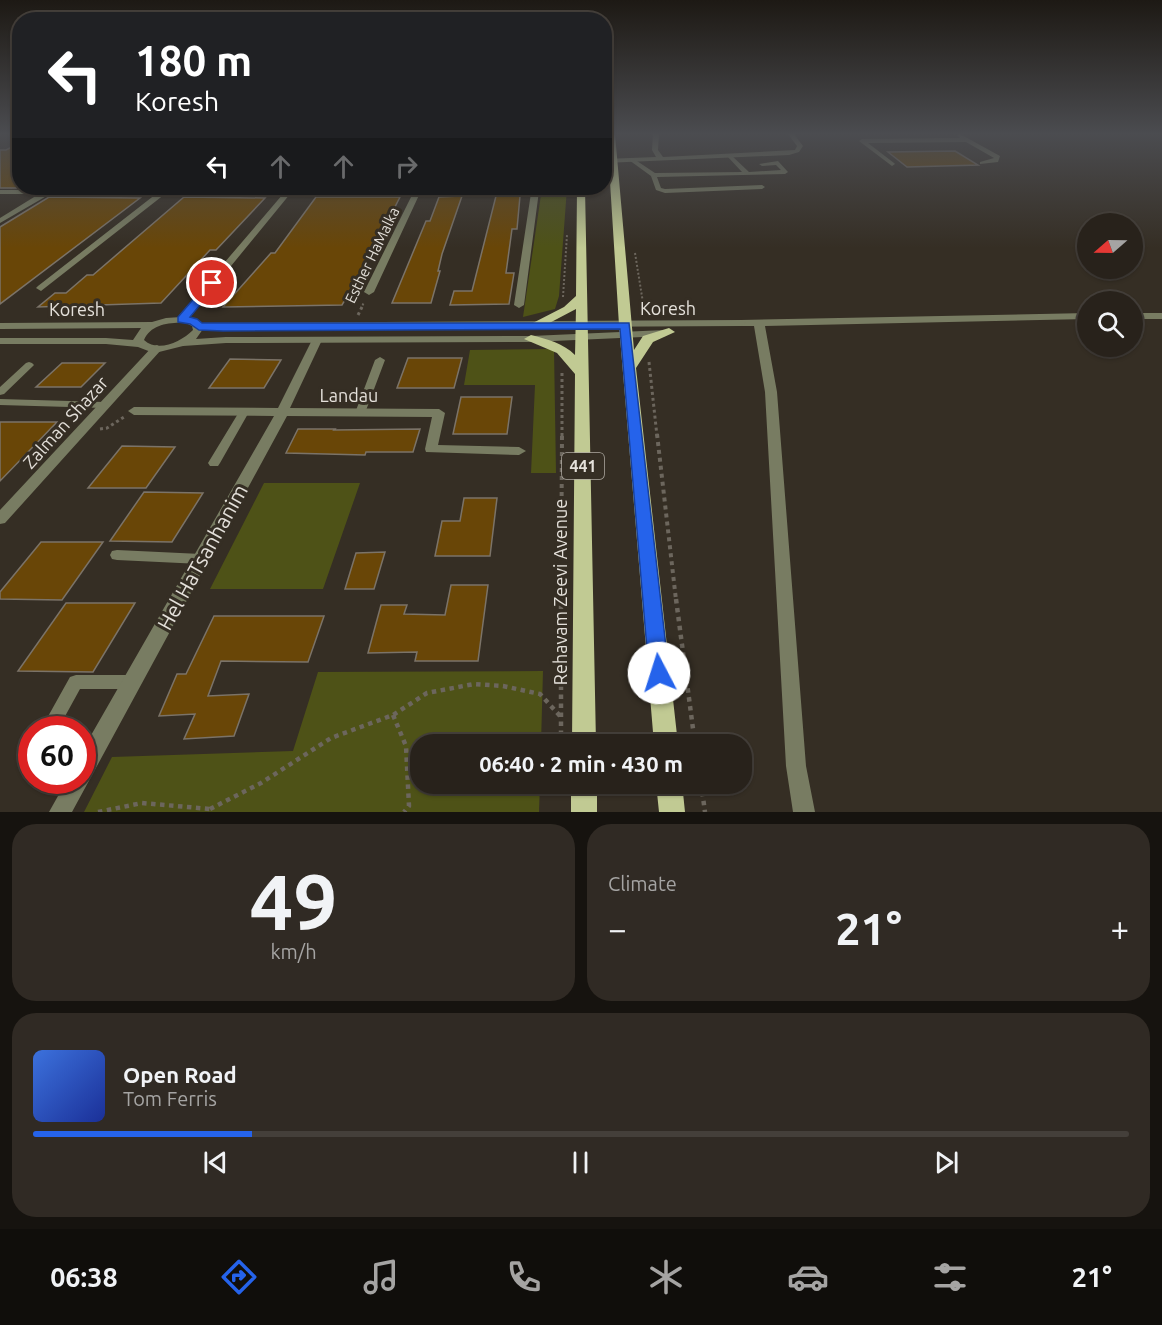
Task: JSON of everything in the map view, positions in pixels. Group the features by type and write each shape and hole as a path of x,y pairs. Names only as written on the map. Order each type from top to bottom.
{"main road":[{"name":"Rehavam Zeevi Avenue","path":"581,195 584,734"},
{"path":"612,195 631,365 665,734"},
{"path":"582,296 568,310 532,332 568,353 583,375"},
{"path":"631,365 648,339 669,332"},
{"path":"584,794 584,812"},
{"path":"670,794 672,812"}],"street":[{"path":"0,221 43,195"},
{"path":"41,288 159,195"},
{"path":"180,343 195,335 199,326 193,321 182,319 285,195"},
{"name":"Esther HaMalka","path":"369,292 416,195"},
{"path":"519,305 534,195"},
{"name":"Koresh","path":"199,326 582,332 626,330 678,323 706,325 1077,316"},
{"path":"1143,316 1162,316"},
{"name":"Koresh","path":"0,326 154,325 182,319"},
{"path":"759,323 771,392 796,766 804,812"},
{"path":"140,344 138,341 142,333 154,325"},
{"name":"Koresh","path":"626,330 669,332 706,325"},
{"name":"Koresh","path":"0,341 106,341 157,348 180,343 226,340 317,340 532,332"},
{"name":"Hel HaTsanhanim","path":"96,747 282,413 317,340"},
{"name":"Zalman Shazar","path":"0,519 157,348"},
{"name":"Landau","path":"134,411 439,413 430,448 519,451"},
{"path":"60,812 70,794"}],"lane":[{"path":"649,172 654,175 785,172"},
{"path":"654,175 658,189 665,191 762,187"},
{"path":"360,413 380,360"},
{"path":"0,392 29,364"},
{"path":"0,402 104,405"},
{"path":"214,463 244,412"},
{"path":"117,555 201,559"},
{"path":"56,716 76,682 133,682"}],"path":[{"path":"557,317 563,297 567,231"},
{"name":"Esther HaMalka","path":"347,327 351,319 355,319 369,292"},
{"path":"559,348 562,354 561,734"},
{"path":"647,352 671,565 694,734"},
{"path":"79,433 107,428 134,411"},
{"path":"98,812 142,803 211,811 261,783 331,738 393,715 427,693 474,684 504,686 540,694 561,717"},
{"path":"393,715 406,746 409,806 404,812"},
{"path":"703,794 705,812"}],"green space":[{"path":"541,195 566,195 559,296 555,309 523,317"},
{"path":"554,349 556,473 531,473 535,385 464,385 470,350"},
{"path":"264,483 360,483 323,589 210,589"},
{"path":"543,671 541,734 410,734 410,794 540,794 539,812 84,812 93,794 96,794 96,788 112,757 293,751 318,672"}],"building":[{"path":"0,172 12,172 12,188 0,188"},
{"path":"462,196 442,254 431,303 392,303 426,221 430,221 439,197"},
{"path":"496,196 520,196 517,229 512,229 506,273 514,273 509,304 450,305 454,291 472,291"},
{"path":"49,197 140,198 0,304 0,227"},
{"path":"184,197 265,198 216,250 210,250 161,303 38,307 55,293 66,293 87,275 93,275"},
{"path":"316,197 400,197 365,266 342,305 223,307 271,253 275,253"},
{"path":"408,358 462,358 454,388 397,388"},
{"path":"230,359 281,360 264,388 209,388"},
{"path":"62,363 105,363 81,387 36,387"},
{"path":"461,397 512,397 507,434 453,434"},
{"path":"0,422 57,422 0,481"},
{"path":"298,429 420,429 413,452 366,452 365,455 286,453"},
{"path":"122,446 175,447 146,488 88,488"},
{"path":"144,492 203,493 172,542 110,541"},
{"path":"464,498 497,498 490,556 435,556 442,521 460,521"},
{"path":"41,542 103,542 62,600 0,599 0,592"},
{"path":"385,552 374,589 345,589 356,553"},
{"path":"451,585 488,585 478,661 415,661 417,652 368,653 381,605 407,605 404,614 445,615"},
{"path":"66,603 135,603 93,672 18,671"},
{"path":"214,616 324,616 308,662 221,661 208,696 249,694 234,736 184,739 195,714 159,716 177,674 186,674"}],"route":[{"path":"212,283 182,319 193,321 199,326 223,328 625,325 628,336 659,673"}]}
